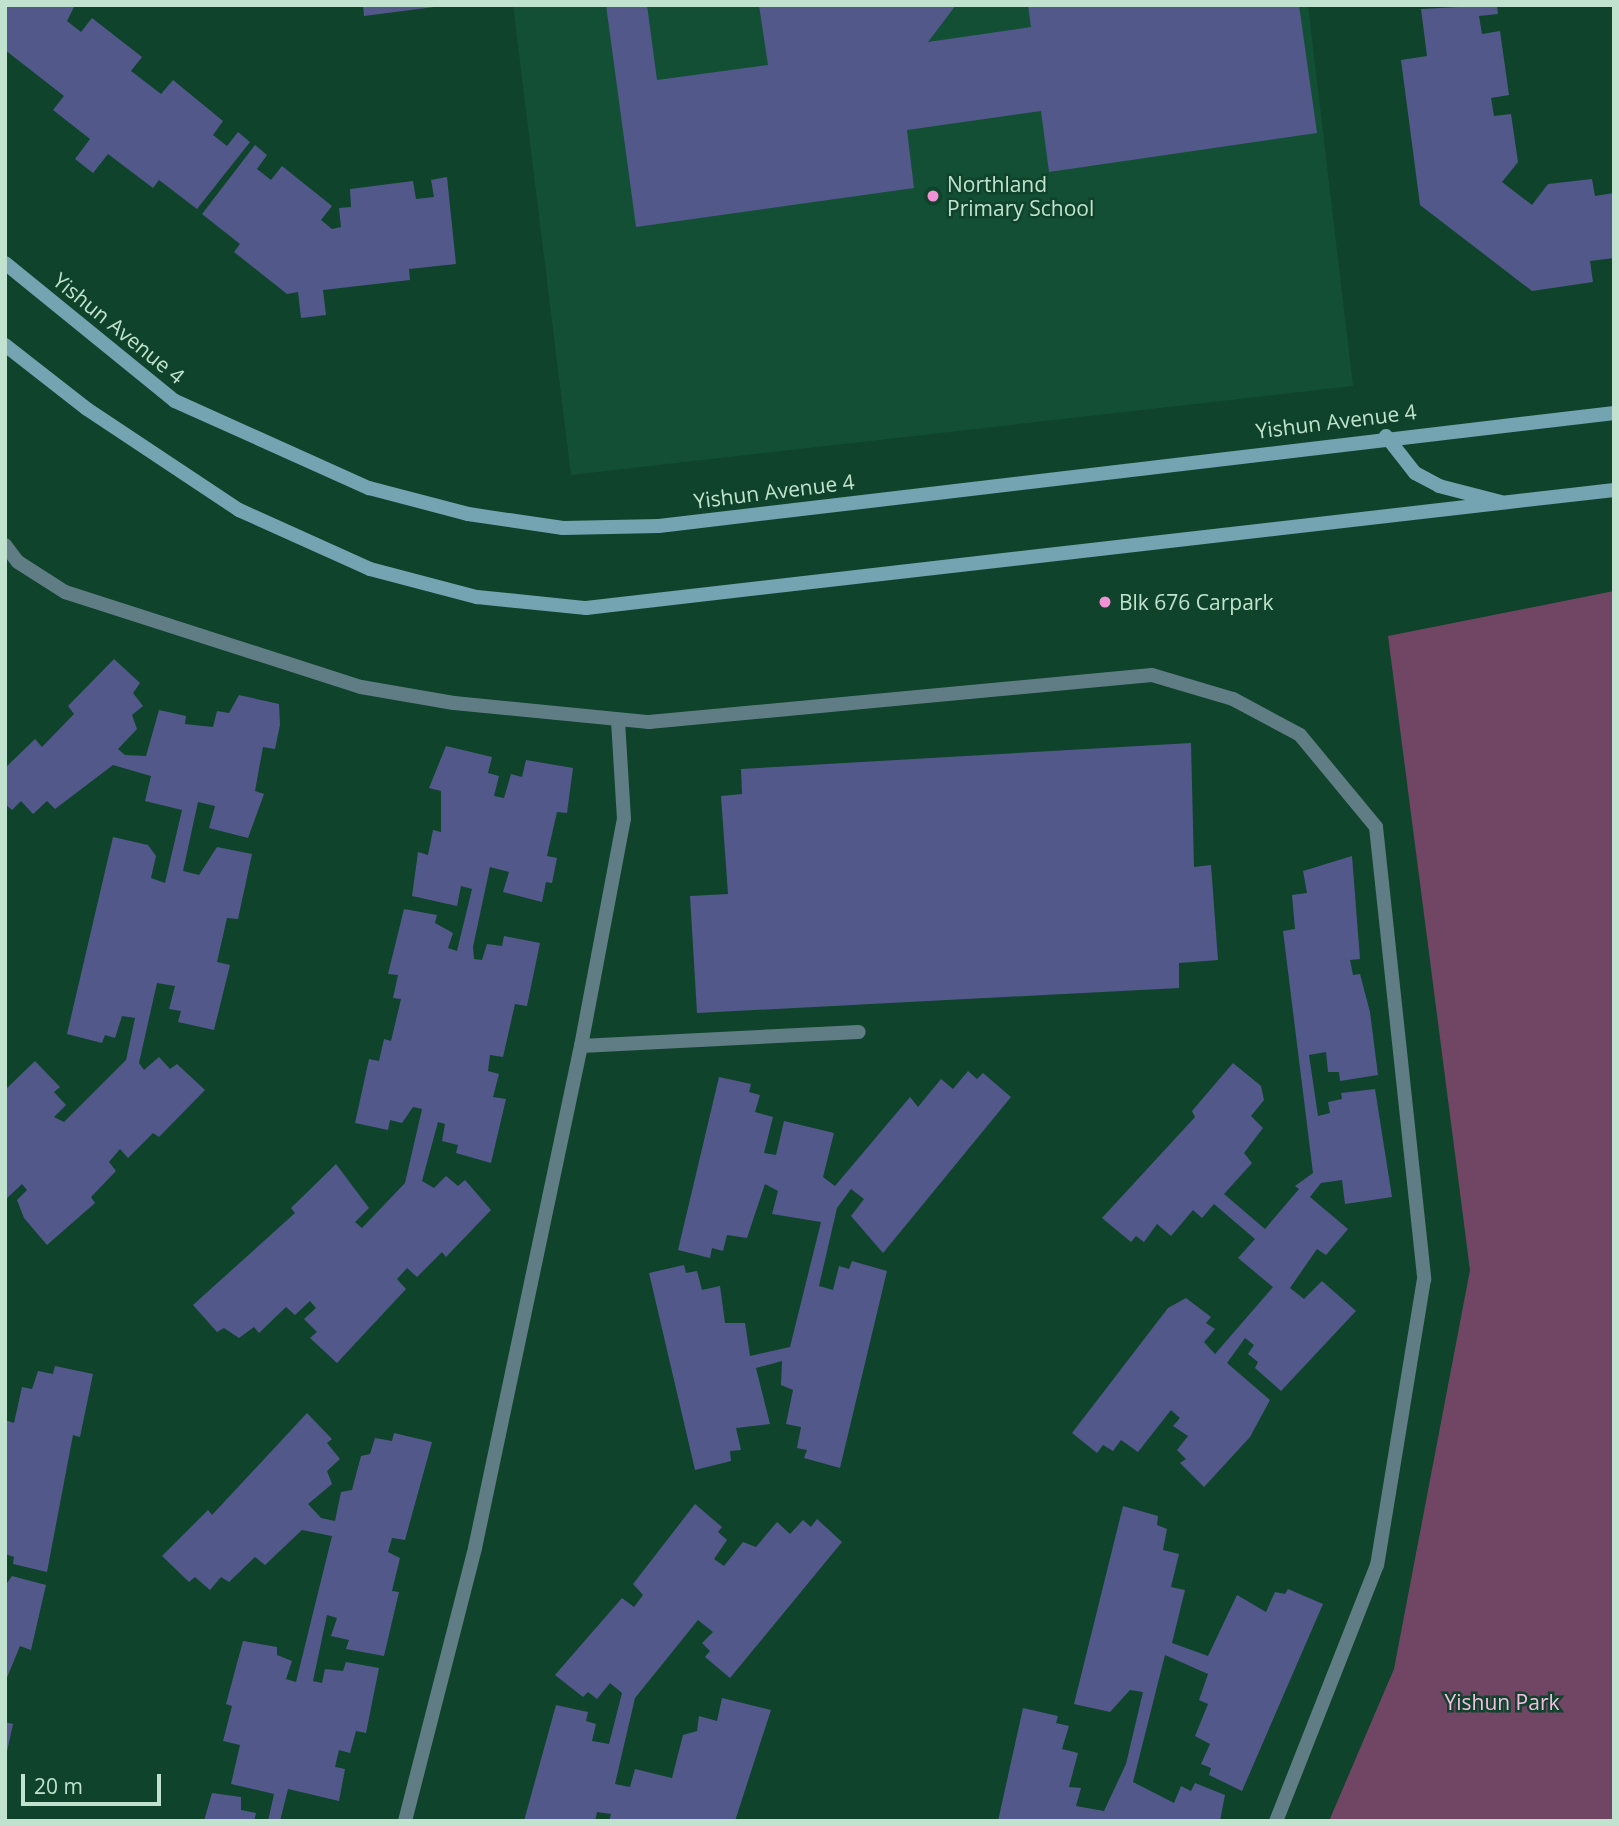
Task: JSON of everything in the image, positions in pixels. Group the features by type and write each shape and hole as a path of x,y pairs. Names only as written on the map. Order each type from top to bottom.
{"street":[{"name":"Yishun Avenue 4","path":"5,264 175,401 369,488 468,514 563,528 659,526 1386,436 1614,413"},
{"path":"5,345 239,510 370,569 477,597 586,608 1509,504 1614,489"},
{"path":"1386,436 1415,472 1439,486 1509,504"}],"lane":[{"path":"5,545 18,562 65,592 361,687 618,720 1152,675 1233,699 1300,735 1376,827 1424,1279 1377,1565 1276,1821"},
{"path":"405,1821 475,1548 581,1046 624,820 618,720"},
{"path":"581,1046 859,1032"}],"shaded area":[{"name":"Northland Primary School","path":"513,5 1308,5 1353,386 571,475"}],"green space":[{"name":"Yishun Park","path":"1614,591 1614,1821 1329,1821 1394,1669 1470,1270 1388,636"}],"building":[{"path":"5,5 75,5 67,21 81,32 92,18 142,57 131,71 161,94 173,80 223,121 213,135 227,146 238,132 250,142 197,209 159,180 153,188 108,154 93,173 75,159 90,139 53,110 64,96 5,50"},
{"path":"363,5 434,5 434,7 364,16"},
{"path":"606,5 647,5 657,80 768,65 759,5 956,5 928,42 1031,27 1028,5 1299,5 1317,133 1049,172 1041,111 907,130 914,188 636,227"},
{"path":"1497,5 1498,14 1479,16 1482,34 1500,31 1509,95 1491,98 1494,116 1511,114 1518,162 1502,182 1532,205 1548,184 1592,179 1595,196 1614,193 1614,258 1590,261 1593,282 1532,291 1420,205 1401,60 1427,56 1421,9"},
{"path":"255,145 267,155 257,169 271,180 282,166 332,206 321,220 332,229 341,227 339,208 351,207 350,189 413,181 416,199 434,197 431,180 447,177 456,264 409,269 410,280 323,290 326,315 301,318 298,292 287,294 234,252 240,244 202,214"},
{"path":"114,659 140,683 133,693 143,706 132,715 137,729 118,749 125,755 146,756 159,710 186,716 185,724 213,727 217,711 229,713 239,695 279,704 280,725 275,749 263,747 255,791 264,794 248,838 209,828 215,806 198,802 183,871 199,875 217,847 252,854 238,919 227,918 217,962 230,965 214,1030 178,1022 181,1011 169,1009 175,986 157,983 139,1063 144,1070 159,1057 170,1069 177,1064 205,1090 159,1137 153,1133 128,1158 120,1149 109,1162 116,1171 91,1197 95,1203 47,1245 24,1218 17,1200 27,1190 22,1184 5,1200 5,1090 35,1061 60,1087 54,1092 66,1105 54,1117 64,1122 126,1060 135,1018 122,1016 115,1038 105,1035 102,1043 67,1034 113,837 148,845 156,856 151,878 165,883 182,810 145,801 151,776 113,765 55,809 47,801 33,814 21,801 12,810 5,804 5,768 35,739 42,747 74,714 68,706"},
{"path":"1191,743 1194,867 1211,865 1218,960 1179,963 1179,988 697,1013 690,896 728,894 721,796 742,794 741,769"},
{"path":"446,746 492,757 488,773 499,776 494,796 504,798 511,774 522,777 526,760 573,768 567,813 557,812 547,856 557,858 552,883 546,882 542,902 503,892 509,872 490,867 473,947 474,959 482,960 487,944 502,946 504,936 540,943 527,1006 515,1004 503,1057 490,1055 488,1071 499,1074 493,1097 506,1099 491,1163 456,1153 458,1145 442,1141 445,1124 438,1122 422,1181 434,1188 446,1176 458,1186 465,1180 491,1210 446,1257 442,1252 417,1277 407,1268 397,1279 406,1289 337,1363 310,1338 317,1332 304,1319 316,1308 310,1301 295,1315 286,1307 259,1333 254,1327 239,1338 224,1328 217,1332 193,1305 295,1213 291,1208 336,1164 369,1208 355,1222 362,1228 405,1183 422,1109 413,1107 402,1123 390,1120 388,1130 355,1123 369,1059 379,1061 384,1039 391,1041 401,999 393,998 398,975 388,974 404,909 437,915 435,923 453,933 448,948 457,951 472,889 461,886 457,906 412,896 418,852 428,855 433,830 441,832 441,791 429,788"},
{"path":"1352,856 1360,959 1350,960 1353,975 1360,974 1370,1012 1378,1075 1340,1081 1339,1072 1328,1072 1326,1052 1309,1055 1318,1116 1330,1113 1328,1102 1342,1099 1341,1093 1375,1089 1392,1197 1345,1204 1342,1180 1321,1183 1310,1197 1348,1229 1326,1255 1317,1249 1290,1288 1304,1299 1322,1281 1356,1311 1281,1391 1255,1368 1258,1362 1248,1354 1254,1345 1245,1338 1227,1363 1270,1400 1250,1437 1204,1487 1180,1463 1186,1459 1177,1450 1188,1436 1173,1426 1180,1418 1171,1410 1138,1452 1121,1440 1113,1451 1103,1445 1097,1453 1072,1433 1168,1308 1186,1298 1211,1317 1206,1323 1215,1329 1204,1342 1215,1354 1273,1287 1238,1258 1255,1239 1214,1204 1202,1218 1193,1210 1171,1236 1157,1224 1144,1242 1136,1236 1131,1242 1102,1218 1195,1117 1192,1111 1233,1063 1261,1086 1264,1100 1251,1116 1263,1128 1244,1153 1252,1163 1224,1194 1265,1229 1299,1189 1295,1186 1313,1173 1283,931 1295,929 1292,895 1307,893 1303,871"},
{"path":"968,1071 977,1079 983,1073 1011,1097 883,1253 851,1216 864,1199 851,1189 837,1208 819,1286 833,1290 839,1266 849,1269 852,1261 887,1271 840,1468 804,1458 807,1450 797,1448 801,1427 786,1424 793,1390 781,1385 782,1361 756,1368 770,1424 736,1428 741,1450 730,1451 731,1461 695,1470 649,1273 684,1265 686,1273 697,1271 702,1290 720,1286 725,1323 745,1323 750,1356 790,1347 821,1222 772,1214 778,1191 765,1184 747,1238 727,1235 723,1251 712,1248 710,1258 678,1250 719,1077 751,1084 749,1092 760,1095 755,1112 773,1117 764,1153 776,1155 784,1121 834,1133 823,1177 835,1186 910,1097 918,1107 941,1079 953,1089"},
{"path":"55,1366 93,1374 80,1437 73,1435 47,1572 13,1564 14,1557 5,1554 5,1420 14,1423 22,1387 32,1389 38,1371 53,1374"},
{"path":"307,1413 332,1439 327,1443 340,1459 327,1471 332,1484 308,1504 321,1518 335,1521 341,1492 352,1490 361,1456 370,1454 375,1438 392,1441 394,1433 432,1442 405,1540 392,1538 388,1552 400,1558 392,1591 399,1592 384,1656 346,1649 349,1640 331,1636 337,1618 327,1615 313,1681 322,1683 325,1669 343,1671 346,1662 379,1668 366,1733 356,1731 350,1753 339,1750 335,1767 345,1769 339,1801 288,1789 280,1821 268,1821 274,1794 231,1784 240,1745 223,1741 232,1706 226,1704 243,1641 277,1647 277,1655 292,1661 286,1679 296,1682 332,1536 302,1530 265,1565 255,1557 229,1582 221,1577 210,1590 195,1577 189,1582 162,1556 208,1510 212,1515"},
{"path":"695,1504 722,1527 718,1532 727,1540 714,1559 724,1566 743,1542 756,1547 777,1522 790,1534 803,1520 811,1527 817,1519 842,1542 730,1678 705,1657 710,1651 702,1643 713,1632 698,1620 635,1698 615,1784 630,1787 635,1769 672,1778 683,1735 697,1731 699,1716 717,1721 722,1698 771,1710 735,1821 609,1821 611,1814 597,1812 595,1821 524,1821 556,1705 588,1712 586,1721 596,1724 592,1741 609,1744 622,1693 610,1683 597,1699 588,1692 583,1697 555,1675 622,1598 634,1607 643,1595 633,1584"},
{"path":"1123,1506 1158,1516 1157,1525 1167,1529 1163,1550 1179,1554 1171,1587 1185,1590 1172,1643 1208,1656 1237,1595 1266,1612 1275,1592 1285,1594 1288,1589 1323,1604 1242,1791 1209,1775 1211,1768 1201,1764 1210,1744 1195,1736 1208,1704 1199,1700 1208,1674 1165,1655 1133,1782 1174,1803 1181,1786 1191,1791 1195,1783 1225,1795 1220,1821 998,1821 1023,1708 1058,1716 1056,1723 1069,1726 1062,1749 1078,1753 1069,1787 1081,1788 1076,1806 1104,1811 1126,1764 1143,1692 1130,1690 1110,1712 1074,1704"},
{"path":"12,1576 46,1585 31,1650 20,1646 6,1680 5,1586"},
{"path":"5,1722 13,1724 6,1756 5,1756"},
{"path":"212,1793 241,1797 241,1810 256,1813 254,1821 204,1821"}],"place":[{"name":"Northland Primary School","path":"933,196"},
{"name":"Blk 676 Carpark","path":"1105,602"}]}
